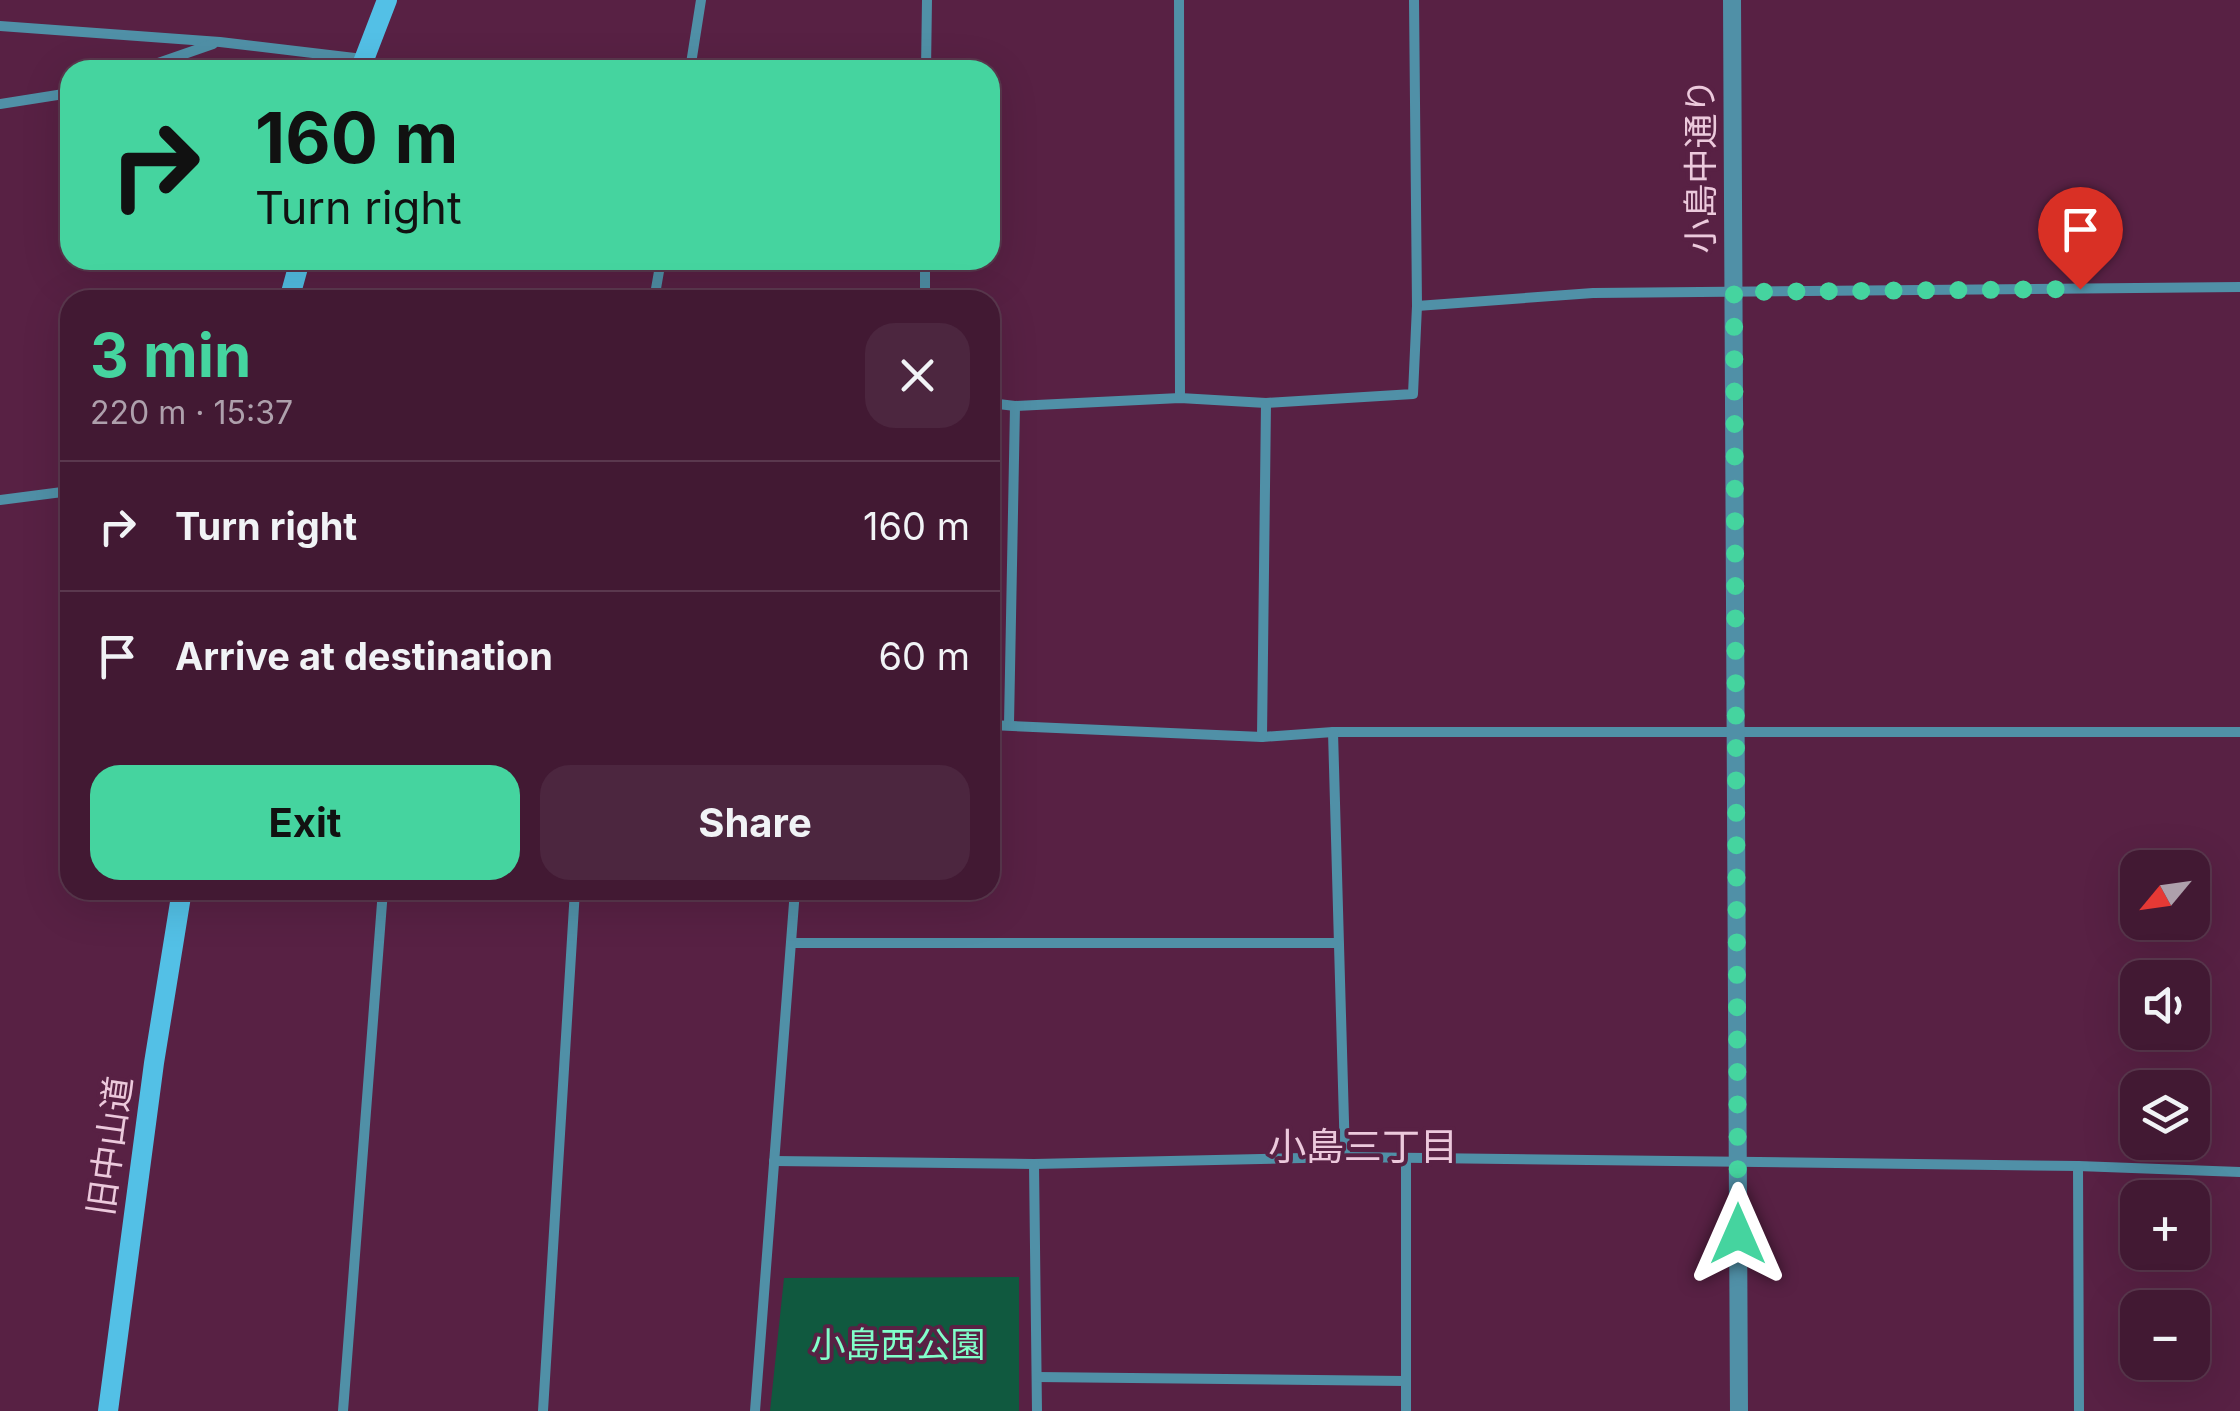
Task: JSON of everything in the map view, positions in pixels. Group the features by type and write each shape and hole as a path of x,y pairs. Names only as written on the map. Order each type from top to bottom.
{"main road":[{"path":"364,60 388,0"},
{"name":"旧中山道","path":"108,1411 154,1063 180,900"}],"street":[{"path":"692,60 701,0"},
{"path":"926,60 927,0"},
{"path":"1179,0 1180,398"},
{"path":"1000,404 1180,398 1266,403 1413,394 1417,306 1414,0"},
{"name":"小島中通り","path":"1732,0 1739,1411"},
{"path":"0,26 220,42 336,60"},
{"path":"167,60 220,42"},
{"path":"0,104 60,95"},
{"path":"1417,306 1593,293 2240,288"},
{"path":"1262,737 1266,403"},
{"path":"1009,724 1015,406"},
{"path":"0,500 60,492"},
{"path":"1000,724 1262,737 1333,732 2240,732"},
{"path":"1333,732 1346,1157"},
{"path":"343,1411 382,900"},
{"path":"544,1411 574,900"},
{"path":"755,1411 794,900"},
{"path":"790,943 1338,943"},
{"path":"774,1161 1034,1164 1346,1157 2078,1166 2240,1172"},
{"path":"1406,1160 1406,1411"},
{"path":"1034,1164 1037,1411"},
{"path":"2078,1166 2078,1411"},
{"path":"1037,1378 1405,1381"}],"green space":[{"name":"小島西公園","path":"1019,1277 1019,1411 770,1411 784,1278"}],"district":[{"name":"小島三丁目","path":"1363,1147"}],"route":[{"path":"1738,1234 1734,292 2080,289"}]}
